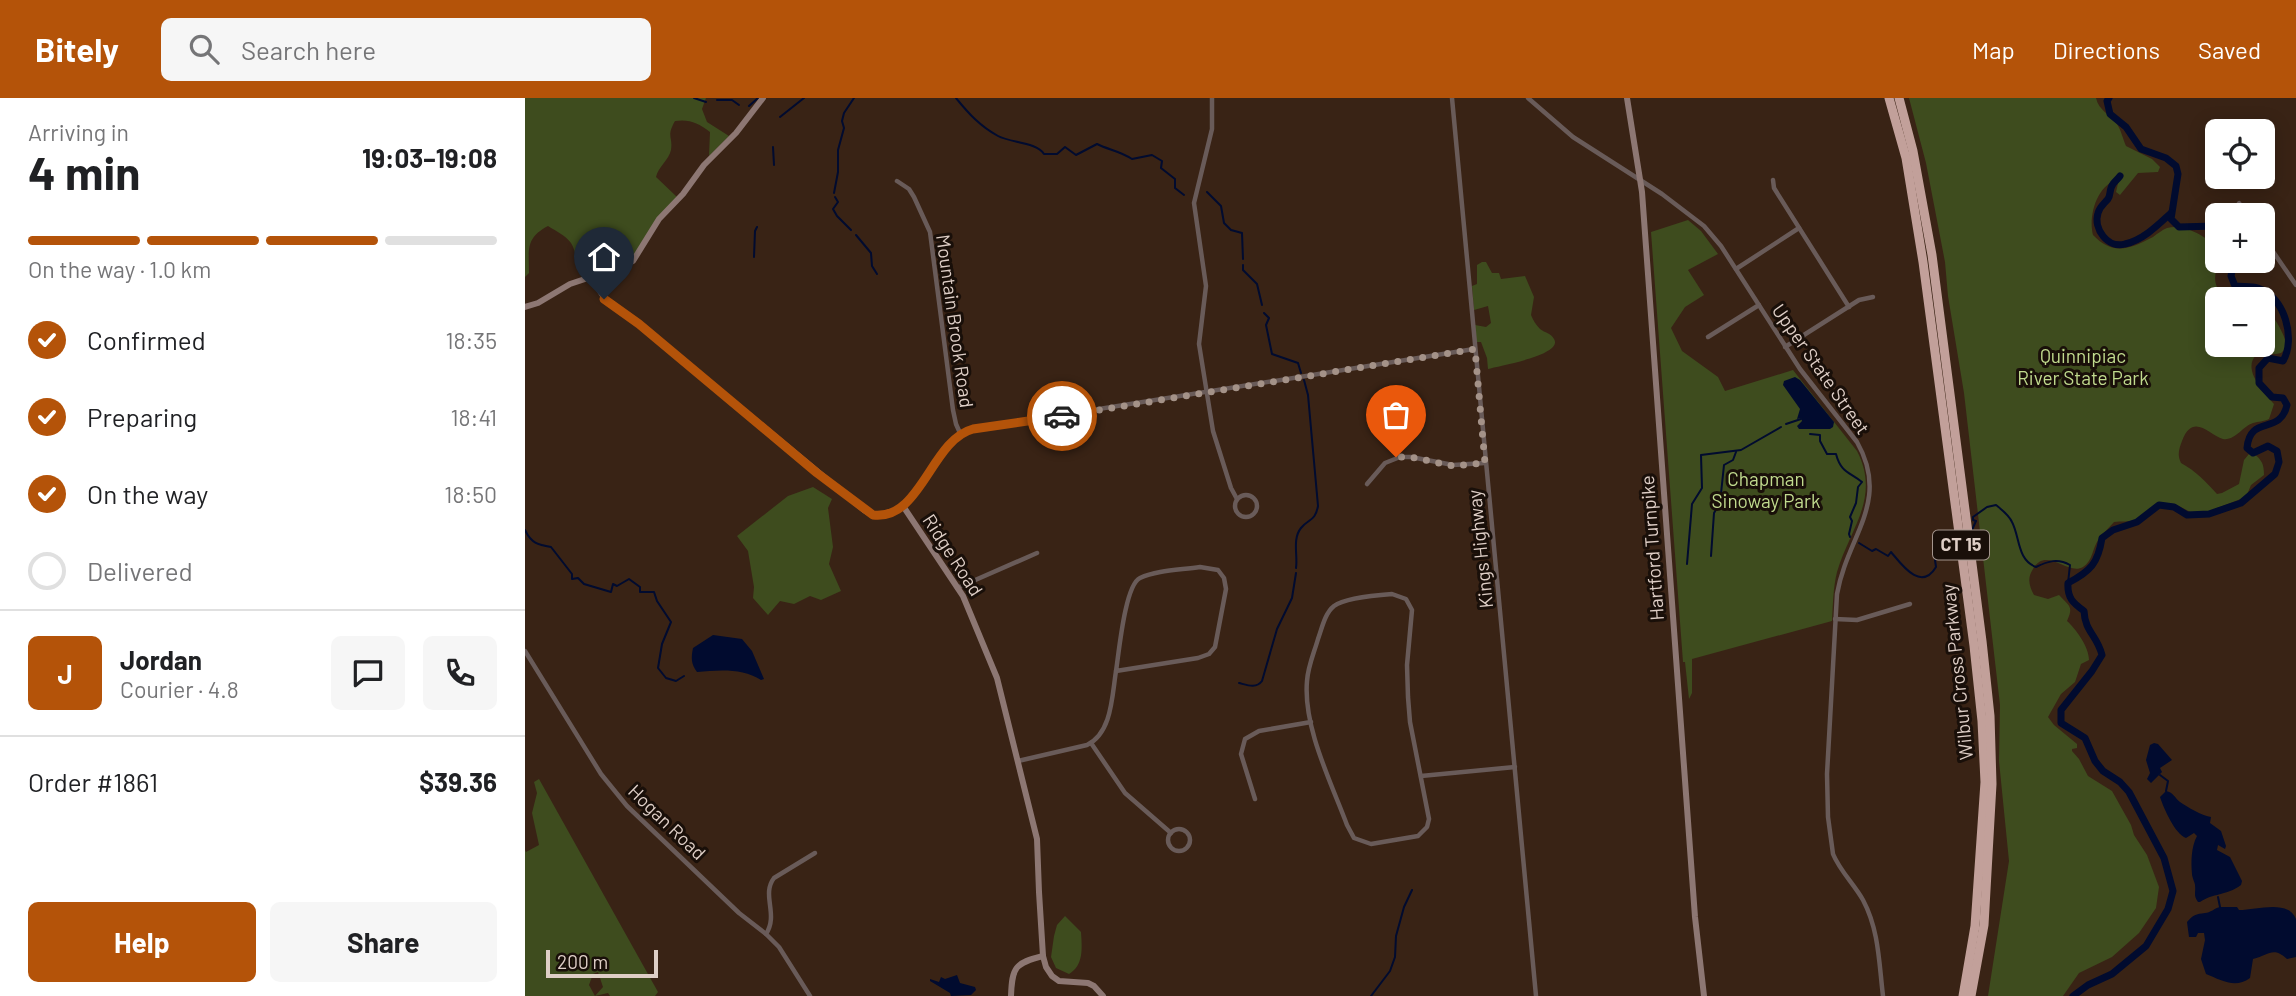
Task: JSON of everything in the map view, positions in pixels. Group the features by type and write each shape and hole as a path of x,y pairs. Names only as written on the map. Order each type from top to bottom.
{"highway":[{"name":"Wilbur Cross Parkway","path":"1889,98 1906,158 1923,262 1982,721 1985,782 1976,913 1963,996"},
{"name":"Wilbur Cross Parkway","path":"1899,98 1913,151 1932,254 1990,716 1992,784 1984,925 1971,996"}],"main road":[{"path":"525,307 538,303 570,284 633,261 659,219 683,194 704,165 736,133 763,98"},
{"name":"Hartford Turnpike","path":"1627,98 1641,181 1695,917 1704,996"},
{"name":"Ridge Road","path":"592,276 610,305 639,324 863,510 882,516 903,506 957,588 994,667 1037,839 1044,956"},
{"path":"1011,996 1012,978 1017,966 1024,961 1044,956 1046,967 1054,978 1059,981 1088,983 1103,996"}],"street":[{"path":"1212,98 1212,129 1194,203 1206,298 1199,337 1213,431 1237,499 1235,509 1239,515 1246,517 1255,512 1255,501 1250,496 1243,495 1237,499"},
{"name":"Kings Highway","path":"1452,98 1536,996"},
{"name":"Upper State Street","path":"1528,98 1573,137 1694,217 1711,234 1800,369 1863,453 1869,474 1869,505 1842,570 1835,619 1827,774 1828,817 1836,862 1863,900 1874,929 1883,996"},
{"path":"1773,180 1774,188 1849,307"},
{"name":"Mountain Brook Road","path":"897,181 909,189 929,229 953,410 960,433"},
{"path":"1736,269 1798,228"},
{"path":"2275,254 2296,285"},
{"path":"1785,347 1849,307 1873,297"},
{"path":"1708,337 1759,305"},
{"path":"903,506 947,447 960,433 973,429 1475,349"},
{"path":"1367,484 1385,463 1400,457 1453,466 1485,463"},
{"path":"957,588 1037,554"},
{"path":"1018,761 1091,743 1102,732 1107,722 1117,671 1128,595 1134,583 1145,577 1200,567 1211,567 1220,573 1226,589 1217,643 1212,651 1198,658 1117,671"},
{"path":"1389,594 1408,601 1412,610 1407,665 1408,697 1421,776 1429,815 1425,830 1412,838 1375,844 1362,843 1354,838 1311,722 1307,697 1308,676 1329,612 1342,602 1389,594"},
{"path":"1835,619 1864,618 1910,604"},
{"name":"Hogan Road","path":"525,651 600,774 627,806 739,913 767,934 779,947 810,996"},
{"path":"1255,799 1241,754 1245,739 1259,731 1311,722"},
{"path":"1091,743 1125,793 1171,833"},
{"path":"1421,776 1515,768"},
{"path":"1177,829 1187,832 1190,839 1187,848 1179,851 1172,849 1168,840 1171,833 1177,829"},
{"path":"767,934 772,923 769,890 772,880 814,853"}],"green space":[{"path":"525,98 706,98 702,109 707,122 729,136 709,156 710,132 694,122 675,121 670,134 670,154 656,177 677,197 630,261 585,275 579,268 571,243 548,226 532,240 529,273 525,277"},
{"name":"Quinnipiac River State Park","path":"1909,98 2096,98 2117,124 2126,146 2152,159 2160,167 2158,172 2138,173 2120,195 2116,192 2119,179 2105,187 2093,210 2093,235 2100,242 2115,248 2129,247 2174,227 2187,229 2205,239 2205,273 2215,273 2217,287 2205,287 2205,357 2255,357 2251,367 2253,374 2274,404 2269,419 2249,425 2235,436 2223,439 2201,428 2191,428 2186,432 2180,447 2181,463 2196,473 2217,494 2239,484 2244,460 2253,453 2262,462 2264,475 2251,485 2246,497 2199,515 2167,504 2137,520 2114,522 2099,539 2089,561 2083,567 2071,568 2044,560 2038,563 2030,576 2034,595 2048,599 2059,595 2068,604 2070,612 2067,621 2081,639 2089,660 2081,664 2075,682 2061,694 2048,717 2077,744 2077,748 2072,751 2088,776 2112,791 2147,855 2159,887 2156,908 2139,933 2112,957 2079,973 2063,996 1988,996 2009,861 1999,761 2000,705 1964,393 1945,262 1926,163"},
{"name":"Chapman Sinoway Park","path":"1688,220 1701,231 1718,254 1688,270 1704,295 1685,307 1671,328 1682,351 1718,377 1725,391 1793,370 1857,451 1864,468 1866,484 1861,513 1837,572 1832,621 1692,659 1692,693 1689,699 1683,662 1651,232"},
{"path":"1486,262 1492,273 1499,273 1501,279 1525,276 1534,297 1531,315 1540,329 1554,339 1554,345 1549,350 1529,359 1488,369 1481,342 1476,342 1475,325 1486,327 1491,323 1488,306 1474,310 1472,286 1477,284 1477,265"},
{"name":"Quinnipiac River State Park","path":"2275,320 2287,347 2275,354"},
{"path":"813,487 832,499 828,508 833,547 829,564 841,591 821,600 810,596 794,604 780,601 768,615 753,598 754,587 748,551 737,536 788,496"},
{"path":"539,779 658,992 655,996 610,996 608,993 595,996 525,996 525,850 526,852 539,845 532,813 537,793 534,782","holes":["598,972 603,987 595,996 589,985 593,974"]},
{"path":"1065,916 1081,932 1080,961 1069,974 1056,968 1051,957 1057,925"}],"water":[{"path":"1795,377 1834,422 1833,427 1799,429 1797,426 1802,421 1801,418 1797,419 1800,409 1783,385 1784,381"},
{"path":"713,635 742,639 752,651 764,679 731,671 697,672 692,661 693,648"},
{"path":"2154,743 2172,760 2160,768 2162,772 2151,783 2147,779 2150,773 2146,760 2150,745"},
{"path":"2166,791 2180,802 2211,817 2210,823 2221,831 2226,846 2225,849 2218,845 2217,850 2230,857 2242,881 2241,885 2198,902 2192,875 2193,850 2197,836 2194,833 2186,838 2174,826 2160,797"},
{"path":"2220,907 2237,907 2239,910 2271,907 2286,909 2296,919 2296,957 2287,959 2274,952 2253,959 2250,978 2239,983 2206,974 2201,959 2204,933 2189,937 2187,922 2195,915"},
{"path":"957,975 960,983 975,987 976,990 971,995 951,996 930,981 939,982 941,977 945,979"}],"waterway":[{"path":"694,98 706,102"},
{"path":"749,106 758,98"},
{"path":"780,117 804,98"},
{"path":"834,193 838,150 844,128 842,121 854,98"},
{"path":"956,98 975,119 992,132 1035,147 1044,154 1057,154 1065,147 1076,155 1097,144 1132,159 1152,155 1162,161 1161,168 1175,179 1175,188 1184,195"},
{"path":"2109,98 2107,101 2110,114 2126,127 2141,149 2166,158 2176,166 2178,174 2171,219 2179,227 2205,226"},
{"path":"717,100 732,100 739,105"},
{"path":"773,147 774,165"},
{"path":"2120,176 2098,213 2100,231 2108,241 2119,245 2132,242 2150,232 2171,213"},
{"path":"1207,192 1221,206 1224,223 1231,230 1242,233 1243,259"},
{"path":"835,197 838,202 833,209 851,230"},
{"path":"754,257 757,227"},
{"path":"856,235 871,253 872,266 877,274"},
{"path":"1243,265 1243,270 1257,284 1262,305"},
{"path":"2073,996 2088,985 2112,974 2146,946 2168,909 2173,891 2164,858 2129,792 2120,782 2103,771 2095,761 2085,738 2061,723 2061,710 2102,655 2087,624 2084,611 2070,596 2068,583 2096,560 2102,538 2113,530 2137,522 2159,505 2174,507 2187,515 2209,514 2241,503 2275,474 2279,462 2277,451 2268,446 2253,453 2247,448 2254,431 2278,420 2287,405 2283,398 2272,397 2259,383 2259,368 2268,358 2283,361 2287,352 2288,331 2275,300 2258,288 2235,286 2232,273"},
{"path":"1264,313 1269,318 1266,325 1272,354 1298,363 1301,373"},
{"path":"1296,568 1298,532 1313,517 1318,506 1308,395 1304,380"},
{"path":"1786,424 1801,419"},
{"path":"1687,564 1692,504 1702,488 1701,455 1741,450 1781,427"},
{"path":"1810,434 1820,435 1827,454 1836,454 1843,469 1862,482 1858,487 1856,503 1850,517 1850,537"},
{"path":"1711,556 1714,513 1720,503 1724,465 1733,460 1736,452"},
{"path":"1972,530 1976,521 1973,517 1987,507 1996,505 2011,519 2025,559 2036,567 2053,561 2070,565 2068,583"},
{"path":"525,530 535,543 551,547 572,574 572,579 578,578 584,584 611,592 613,584 617,586 629,579 640,587 640,592 654,592 671,622 662,644 658,668 666,678 676,681 684,676"},
{"path":"1859,543 1888,556 1891,552 1906,569 1918,577 1930,574 1936,567 1935,560 1947,550"},
{"path":"1239,683 1254,686 1262,681 1277,629 1292,598 1296,573"},
{"path":"2160,775 2168,781 2166,791"},
{"path":"1371,996 1390,971 1395,957 1396,936 1412,890"},
{"path":"2218,897 2220,907"}],"way so far":[{"path":"1062,416 1475,349 1485,463 1453,466 1405,456 1396,457"}],"route":[{"path":"604,299 639,324 863,510 876,516 885,515 903,506 960,433 1062,416"}]}
